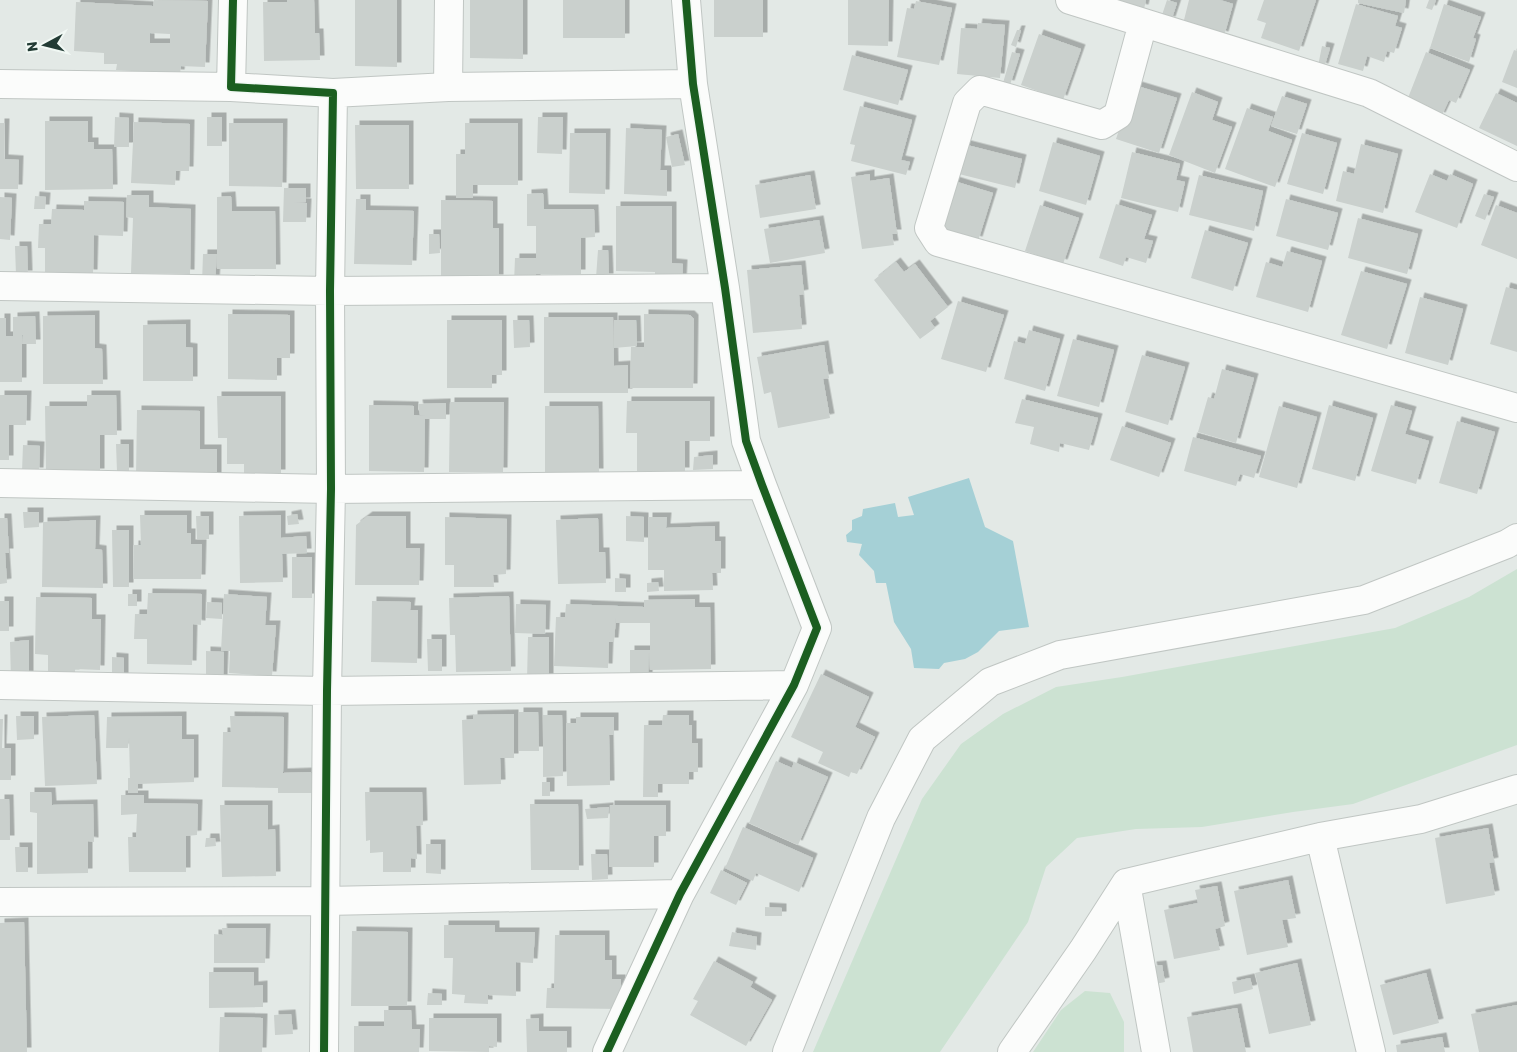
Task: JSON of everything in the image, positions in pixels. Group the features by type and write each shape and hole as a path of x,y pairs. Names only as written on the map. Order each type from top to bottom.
{"street":[{"path":"232,87 233,0"},
{"path":"448,86 449,0"},
{"path":"607,1052 680,894 794,685 817,628 746,441 725,288 692,84 686,0"},
{"path":"1070,0 1369,93 1517,167"},
{"path":"1143,23 1118,115 1102,125 980,90 967,103 929,228 938,242 1517,408"},
{"path":"0,84 232,87 333,93 448,86 692,84"},
{"path":"324,1052 331,489 330,291 333,93"},
{"path":"0,286 330,291 725,288"},
{"path":"0,483 331,489 762,485"},
{"path":"787,1052 881,818 922,739 990,682 1060,655 1364,600 1507,544 1517,538"},
{"path":"0,685 327,691 794,685"},
{"path":"1012,1052 1083,950 1126,883 1320,837 1420,819 1517,789"},
{"path":"1320,837 1371,1052"},
{"path":"1126,883 1156,1052"},
{"path":"0,902 325,901 680,894"}],"green space":[{"path":"1517,569 1517,745 1353,804 1202,827 1136,829 1077,838 1046,867 1028,922 940,1052 813,1052 922,799 961,744 1003,714 1056,687 1395,628 1469,597"},
{"path":"1085,991 1110,993 1124,1022 1124,1052 1033,1052 1061,1010"}],"water":[{"path":"969,478 985,527 1013,541 1029,627 999,631 978,652 965,659 944,663 939,669 914,668 911,649 894,622 886,583 876,583 874,571 859,555 862,544 847,542 846,535 852,530 852,520 862,516 863,509 895,503 898,517 914,515 908,497"}],"building":[{"path":"154,0 208,1 205,67 181,66 180,74 116,70 117,64 104,64 104,53 74,51 76,2 153,6","holes":["150,33 170,34 170,43 150,43"]},
{"path":"287,0 314,0 315,33 319,33 320,60 264,61 263,2 287,2"},
{"path":"355,0 397,0 397,67 355,66"},
{"path":"470,0 523,0 523,59 470,58"},
{"path":"563,0 625,0 625,38 563,38"},
{"path":"714,0 763,0 763,37 714,37"},
{"path":"848,0 889,0 888,46 848,45"},
{"path":"1101,0 1146,0 1144,9"},
{"path":"1167,0 1177,3 1171,21 1161,18"},
{"path":"1189,0 1220,0 1233,4 1224,36 1183,24"},
{"path":"1264,0 1316,0 1299,51 1261,38 1266,23 1257,20"},
{"path":"1358,0 1406,0 1404,13 1358,3"},
{"path":"1429,0 1436,0 1432,10 1426,8"},
{"path":"916,1 952,8 939,65 897,57 907,8 914,9"},
{"path":"1356,4 1398,16 1395,26 1402,28 1394,53 1387,51 1384,62 1367,56 1363,71 1338,64"},
{"path":"1444,4 1481,17 1473,38 1476,39 1469,62 1430,48"},
{"path":"978,23 1005,25 1000,78 957,74 961,28 977,29"},
{"path":"1017,30 1021,30 1016,47 1011,45"},
{"path":"1039,34 1081,49 1063,100 1021,85"},
{"path":"1322,46 1330,48 1324,68 1318,66"},
{"path":"1514,50 1517,51 1517,88 1502,82"},
{"path":"1012,52 1020,54 1010,85 1003,83"},
{"path":"1426,52 1470,70 1456,103 1449,100 1441,117 1406,103"},
{"path":"852,55 908,70 898,105 843,90"},
{"path":"1134,85 1177,98 1159,153 1116,139"},
{"path":"1192,92 1218,102 1212,120 1232,127 1215,173 1169,155"},
{"path":"1496,93 1517,103 1517,146 1479,128"},
{"path":"1282,96 1307,104 1297,134 1271,126"},
{"path":"860,106 912,120 901,160 910,162 906,175 851,161 855,145 850,144"},
{"path":"1247,108 1273,117 1268,131 1292,140 1275,187 1225,169"},
{"path":"115,117 129,118 129,147 114,147"},
{"path":"207,117 222,117 222,146 207,146"},
{"path":"538,117 563,117 562,154 537,153"},
{"path":"45,121 88,121 88,142 94,142 94,149 112,149 113,189 45,190"},
{"path":"134,122 190,124 189,171 176,171 175,185 131,183"},
{"path":"0,123 5,123 4,159 19,160 18,189 0,189"},
{"path":"229,123 283,123 282,187 229,186"},
{"path":"465,123 518,123 518,185 473,185 473,198 456,198 456,154 465,154"},
{"path":"355,125 409,125 409,189 356,189"},
{"path":"626,128 662,130 660,170 667,170 667,196 624,194"},
{"path":"570,133 606,133 605,194 569,193"},
{"path":"1302,133 1337,143 1323,194 1287,184"},
{"path":"678,134 685,165 672,167 666,137"},
{"path":"1053,142 1100,156 1086,205 1039,191"},
{"path":"963,144 1022,159 1015,188 955,173"},
{"path":"1361,144 1398,154 1383,213 1336,201 1343,171 1354,174"},
{"path":"1132,152 1180,164 1176,180 1185,182 1178,212 1121,198"},
{"path":"870,174 870,181 889,178 897,234 892,234 894,245 862,249 851,177"},
{"path":"1430,174 1447,181 1450,174 1473,184 1457,228 1415,212"},
{"path":"810,175 816,209 760,218 755,185"},
{"path":"1199,175 1263,191 1254,231 1189,215"},
{"path":"954,181 993,193 978,241 939,229"},
{"path":"284,188 306,188 306,202 294,203 307,203 306,222 283,222"},
{"path":"543,193 544,209 594,209 595,237 581,238 581,274 536,274 536,283 514,283 515,258 536,258 536,226 527,226 527,194"},
{"path":"1484,194 1494,197 1485,220 1475,216"},
{"path":"127,195 149,195 149,207 191,209 190,274 131,273 133,218 126,217"},
{"path":"35,196 46,197 45,209 34,209"},
{"path":"231,196 232,211 275,211 276,269 217,269 217,197"},
{"path":"0,197 12,198 10,240 0,239"},
{"path":"356,199 366,199 366,210 414,211 412,265 354,264"},
{"path":"1286,199 1338,213 1328,250 1276,236"},
{"path":"441,200 493,201 493,228 499,228 499,279 441,278"},
{"path":"84,201 124,202 123,236 94,235 93,274 45,273 45,248 38,248 39,224 51,224 52,209 84,210"},
{"path":"1116,204 1152,215 1144,239 1153,241 1146,263 1126,257 1123,266 1099,258"},
{"path":"1040,205 1079,218 1063,264 1025,251"},
{"path":"1496,205 1517,213 1517,259 1481,245"},
{"path":"616,206 672,206 672,263 683,264 682,284 655,283 655,272 616,271"},
{"path":"1358,218 1418,234 1407,274 1348,258"},
{"path":"819,220 825,253 770,263 764,229"},
{"path":"1205,230 1248,243 1233,291 1191,278"},
{"path":"429,234 439,234 440,253 429,254"},
{"path":"15,246 27,246 28,275 16,275"},
{"path":"598,250 608,250 609,278 596,278"},
{"path":"1287,251 1322,261 1308,312 1256,297 1266,262 1282,267"},
{"path":"203,254 217,254 215,283 202,283"},
{"path":"896,262 904,272 915,264 948,307 930,321 935,328 920,339 874,280"},
{"path":"801,265 804,294 799,295 802,329 753,333 747,270"},
{"path":"1361,271 1407,284 1387,349 1341,335"},
{"path":"1506,287 1517,290 1517,352 1490,344"},
{"path":"1420,297 1463,309 1448,365 1405,353"},
{"path":"958,301 1004,315 986,372 941,359"},
{"path":"228,314 290,315 290,358 277,358 277,380 228,379"},
{"path":"644,314 690,315 694,319 693,388 630,388 631,347 644,347"},
{"path":"95,315 95,348 102,349 103,384 43,384 43,316"},
{"path":"35,316 36,344 22,344 22,382 0,382 0,318 6,318 6,336 13,336 13,317"},
{"path":"544,317 613,317 614,366 628,365 628,393 544,393"},
{"path":"447,320 502,320 502,375 492,375 492,388 447,388"},
{"path":"513,320 529,320 530,347 514,348"},
{"path":"614,320 636,320 637,346 614,348"},
{"path":"186,324 186,347 193,348 193,381 143,381 143,325"},
{"path":"1029,330 1060,339 1045,391 1004,379 1014,341 1025,344"},
{"path":"1073,339 1114,350 1099,407 1057,396"},
{"path":"824,345 829,378 823,379 830,418 778,428 771,392 764,394 757,357"},
{"path":"1142,355 1185,367 1168,425 1125,412"},
{"path":"1222,369 1254,378 1236,443 1198,432 1208,397 1214,399"},
{"path":"0,395 27,395 26,425 9,425 9,460 0,460"},
{"path":"87,395 116,395 117,435 100,435 100,473 46,474 45,406 87,406"},
{"path":"217,396 281,396 281,474 244,474 244,464 227,464 227,438 218,438"},
{"path":"1022,399 1098,418 1089,450 1060,443 1059,452 1030,444 1034,427 1015,423"},
{"path":"627,401 710,401 710,441 685,441 685,472 637,471 637,433 626,433"},
{"path":"450,402 504,402 503,472 449,472"},
{"path":"446,403 446,419 425,419 424,472 369,471 369,405 414,406 414,415 425,416 420,415 418,404"},
{"path":"1329,405 1373,418 1355,481 1312,469"},
{"path":"1391,405 1412,411 1405,434 1429,441 1416,484 1371,471"},
{"path":"545,406 598,406 599,473 545,472"},
{"path":"1279,406 1317,417 1297,488 1259,477"},
{"path":"137,410 200,411 200,449 217,449 217,478 136,477"},
{"path":"1457,421 1495,432 1477,494 1439,483"},
{"path":"1122,426 1171,443 1159,477 1110,460"},
{"path":"1193,437 1261,456 1254,478 1240,474 1236,486 1184,471"},
{"path":"116,444 129,444 129,472 117,472"},
{"path":"23,445 40,446 39,472 22,472"},
{"path":"713,455 713,469 693,470 694,457"},
{"path":"23,512 39,512 39,527 24,528"},
{"path":"297,514 299,524 288,525 287,516"},
{"path":"140,515 187,515 187,533 191,533 191,544 202,544 201,579 133,579 134,545 141,545"},
{"path":"281,515 281,538 306,536 307,553 282,554 283,582 240,583 239,516"},
{"path":"196,516 209,516 209,539 197,539"},
{"path":"368,516 406,516 406,548 420,548 419,585 355,585 356,525"},
{"path":"626,516 644,517 644,542 626,541"},
{"path":"445,517 507,519 506,574 493,575 494,587 454,587 454,565 445,565"},
{"path":"648,517 667,517 666,528 715,526 715,541 721,541 721,573 712,573 713,590 664,591 664,570 648,570"},
{"path":"0,518 7,518 9,553 5,553 7,583 0,584"},
{"path":"598,518 599,552 605,552 606,583 558,584 556,520"},
{"path":"96,520 95,549 102,550 103,588 42,587 43,522"},
{"path":"112,530 129,530 129,587 113,587"},
{"path":"292,557 312,557 312,598 292,598"},
{"path":"615,578 626,579 626,592 615,592"},
{"path":"658,582 659,591 647,592 647,583"},
{"path":"148,593 202,594 201,625 193,624 192,665 147,664 147,639 134,639 135,614 147,614"},
{"path":"128,594 137,594 137,606 128,606"},
{"path":"224,594 267,597 265,625 276,625 272,676 229,673 230,651 221,651"},
{"path":"509,596 511,671 456,672 455,635 450,635 449,598"},
{"path":"36,597 92,598 92,619 101,619 100,670 75,669 75,674 48,673 48,655 35,654"},
{"path":"695,599 695,607 710,607 711,669 650,670 649,652 648,678 630,679 630,650 650,650 650,623 616,623 616,617 614,642 609,642 608,668 554,666 556,617 565,617 566,604 644,607 644,600"},
{"path":"0,601 9,601 9,631 0,631"},
{"path":"372,601 411,602 410,610 418,610 417,663 371,662"},
{"path":"207,602 222,603 222,619 206,618"},
{"path":"516,604 546,605 545,634 515,633"},
{"path":"528,637 549,637 549,681 527,680"},
{"path":"427,639 442,639 442,671 428,671"},
{"path":"29,640 29,681 11,682 10,642"},
{"path":"206,651 224,652 223,680 206,679"},
{"path":"112,657 124,658 124,678 112,678"},
{"path":"821,674 869,697 855,727 875,737 857,774 851,772 849,777 818,763 823,752 791,737"},
{"path":"519,712 538,712 539,751 519,751"},
{"path":"514,714 514,758 500,758 501,784 464,785 462,720 473,719 473,715"},
{"path":"94,715 97,784 45,786 42,717"},
{"path":"543,715 562,715 563,776 543,777"},
{"path":"663,715 689,715 689,725 692,725 692,743 698,743 698,772 689,772 689,784 658,784 658,797 643,797 644,725 662,725"},
{"path":"16,716 34,716 34,739 17,740"},
{"path":"182,716 182,739 194,739 194,782 138,784 138,793 128,793 128,778 130,778 129,738 128,748 106,748 107,717"},
{"path":"230,716 284,717 283,773 311,772 312,793 278,793 278,788 222,787 223,732 231,732"},
{"path":"576,717 614,717 614,735 609,735 610,785 567,786 566,723 576,723"},
{"path":"0,719 3,719 2,748 11,748 11,780 0,780"},
{"path":"776,761 792,768 794,762 828,777 798,845 749,823"},
{"path":"542,782 550,782 550,796 542,796"},
{"path":"30,792 51,792 52,805 93,804 94,842 88,841 88,873 37,874 37,813 30,812"},
{"path":"365,792 422,792 423,825 416,826 417,859 411,858 411,872 383,872 383,852 370,853 370,840 366,841"},
{"path":"121,795 144,795 144,803 198,804 197,835 186,836 186,872 129,872 128,837 136,837 137,814 121,815"},
{"path":"0,799 9,799 10,840 0,840"},
{"path":"530,804 578,804 579,870 531,870"},
{"path":"220,805 268,805 268,830 275,829 276,876 222,877"},
{"path":"610,805 666,805 666,836 654,836 654,867 609,867"},
{"path":"609,807 608,818 587,819 585,809"},
{"path":"743,827 813,858 799,892 756,873 753,881 725,868"},
{"path":"1488,828 1494,862 1489,863 1495,895 1446,904 1435,838"},
{"path":"206,838 215,838 216,846 205,847"},
{"path":"426,844 441,844 441,874 426,873"},
{"path":"15,847 28,847 28,872 16,872"},
{"path":"591,854 607,854 608,879 592,880"},
{"path":"721,870 747,883 736,905 710,893"},
{"path":"1288,880 1296,918 1282,920 1288,947 1247,955 1234,891"},
{"path":"1217,886 1225,926 1215,929 1220,950 1174,959 1164,910 1198,903 1195,890"},
{"path":"765,907 782,908 782,916 765,916"},
{"path":"24,922 27,1052 0,1052 0,923"},
{"path":"444,925 495,925 495,932 535,932 533,963 516,962 516,996 488,995 488,1004 464,1003 465,995 452,994 453,958 444,958"},
{"path":"222,928 266,928 265,963 214,963 214,934 223,935"},
{"path":"352,931 408,932 407,1006 351,1006"},
{"path":"732,932 757,937 756,950 729,946"},
{"path":"555,935 605,935 605,960 612,960 612,979 621,979 621,1009 546,1008 547,988 554,988"},
{"path":"714,961 753,982 750,987 772,1000 746,1046 690,1015 698,1001 693,999"},
{"path":"1297,963 1311,1025 1269,1034 1255,973"},
{"path":"1162,965 1165,982 1155,984 1152,966"},
{"path":"209,972 254,972 254,986 263,985 263,1007 209,1008"},
{"path":"1426,973 1439,1023 1393,1035 1380,985"},
{"path":"1250,978 1253,989 1234,994 1232,982"},
{"path":"428,993 442,994 442,1005 427,1005"},
{"path":"1517,1005 1517,1052 1479,1052 1471,1014"},
{"path":"1237,1008 1246,1052 1193,1052 1187,1017"},
{"path":"384,1010 411,1010 412,1029 420,1029 419,1052 354,1052 354,1026 384,1026"},
{"path":"291,1014 293,1034 275,1035 274,1015"},
{"path":"220,1017 263,1018 262,1052 219,1052"},
{"path":"429,1018 497,1018 497,1047 489,1046 489,1052 429,1051"},
{"path":"539,1018 539,1031 567,1031 567,1052 527,1052 526,1019"},
{"path":"1442,1037 1445,1052 1397,1052 1396,1045"}],"cycle path":[{"path":"233,0 231,87 333,93 330,291 331,489 324,1052"},
{"path":"607,1052 680,894 794,685 817,628 746,441 725,288 693,84 686,0"}]}
